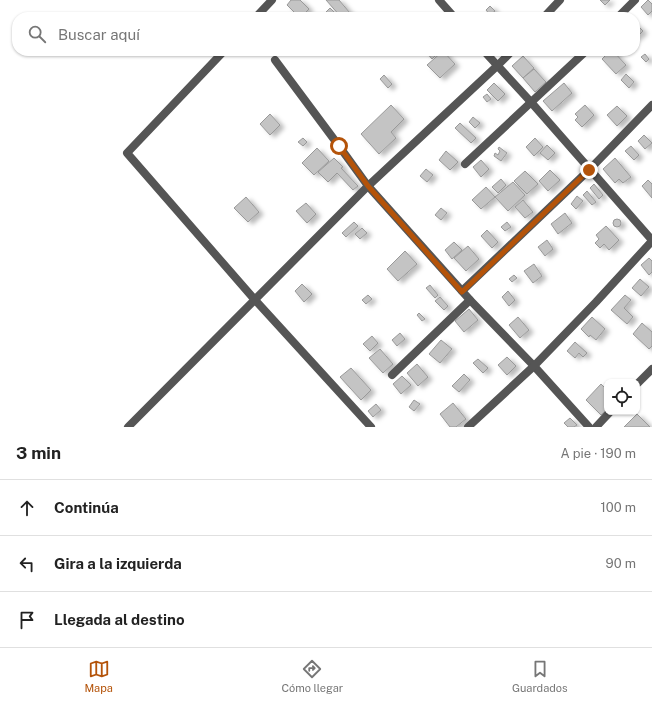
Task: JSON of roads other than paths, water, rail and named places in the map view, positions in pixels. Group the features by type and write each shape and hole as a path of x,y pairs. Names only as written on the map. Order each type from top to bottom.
{"street":[{"path":"261,12 272,0"},
{"path":"439,0 450,12"},
{"path":"549,12 560,0"},
{"path":"623,12 635,0"},
{"path":"219,56 127,153 255,300 371,427"},
{"path":"468,427 534,366 596,302 652,240 530,101 488,56"},
{"path":"128,427 368,186 507,56"},
{"path":"465,164 530,101 580,56"},
{"path":"275,60 368,186 462,292 534,366 589,427"},
{"path":"462,292 589,170 652,105"},
{"path":"392,376 470,300"},
{"path":"640,381 652,369"},
{"path":"596,427 607,415"}]}
